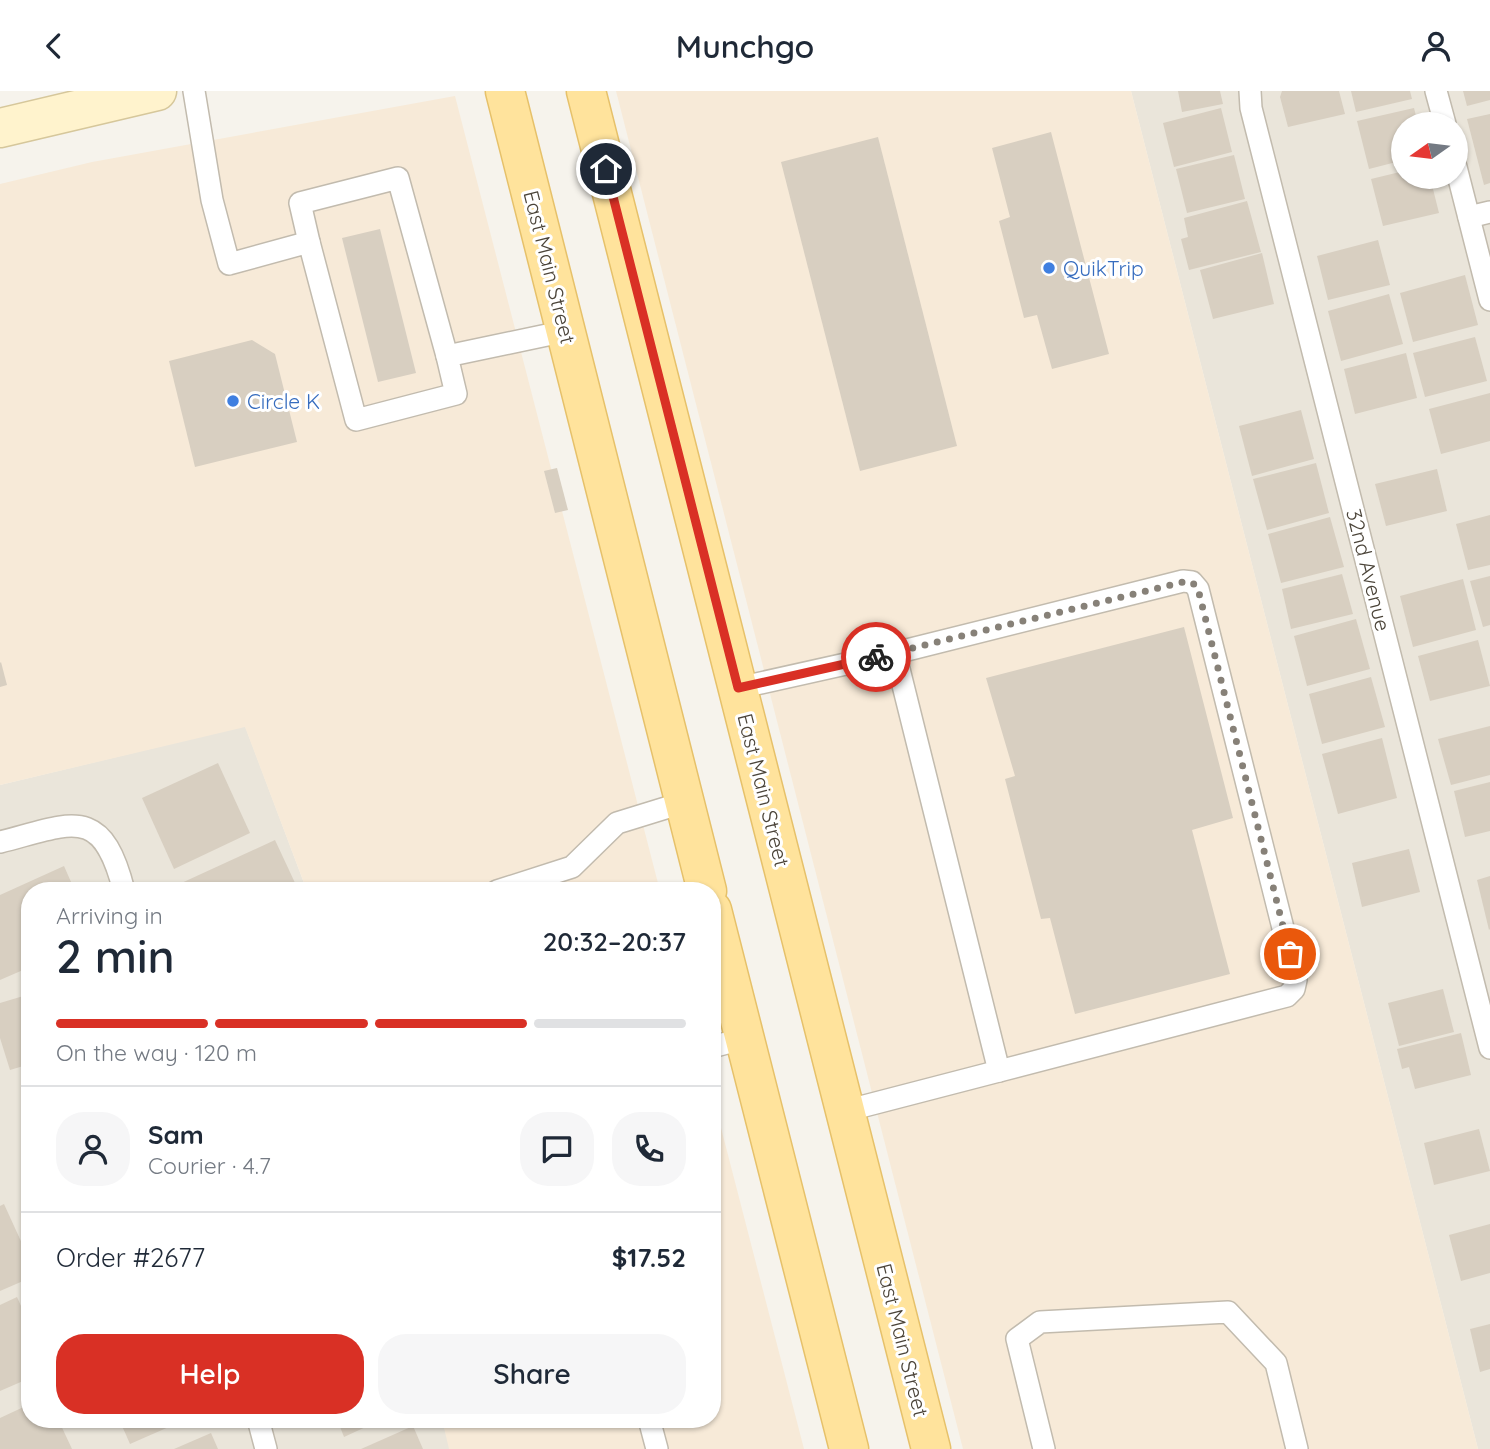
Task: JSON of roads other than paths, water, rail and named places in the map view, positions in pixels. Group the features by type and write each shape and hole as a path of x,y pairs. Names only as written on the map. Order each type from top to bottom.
{"main road":[{"path":"0,128 157,91"},
{"name":"East Main Street","path":"505,91 705,882"},
{"name":"East Main Street","path":"586,91 931,1449"},
{"path":"721,985 728,1043 849,1449"}],"lane":[{"path":"194,91 212,200 229,264 309,242"},
{"name":"32nd Avenue","path":"1250,91 1255,122 1490,1048"},
{"path":"1436,91 1442,112"},
{"path":"398,178 447,356 456,394 356,420 300,203 398,178"},
{"path":"1462,189 1490,300"},
{"path":"1469,217 1490,212"},
{"path":"447,356 566,331"},
{"path":"738,688 895,653 1169,585 1192,582 1198,589 1297,980 1294,989 1287,996 845,1111"},
{"path":"895,653 999,1071"},
{"path":"525,882 572,867 617,823 685,802"},
{"path":"0,842 71,826 84,827 97,832 107,844 115,858 122,882"},
{"path":"1044,1449 1017,1339 1024,1333 1040,1322 1228,1312 1276,1363 1297,1449"},
{"path":"260,1428 265,1449"},
{"path":"651,1428 657,1449"}],"place":[{"name":"QuikTrip","path":"1049,268"},
{"name":"Circle K","path":"233,401"}]}
